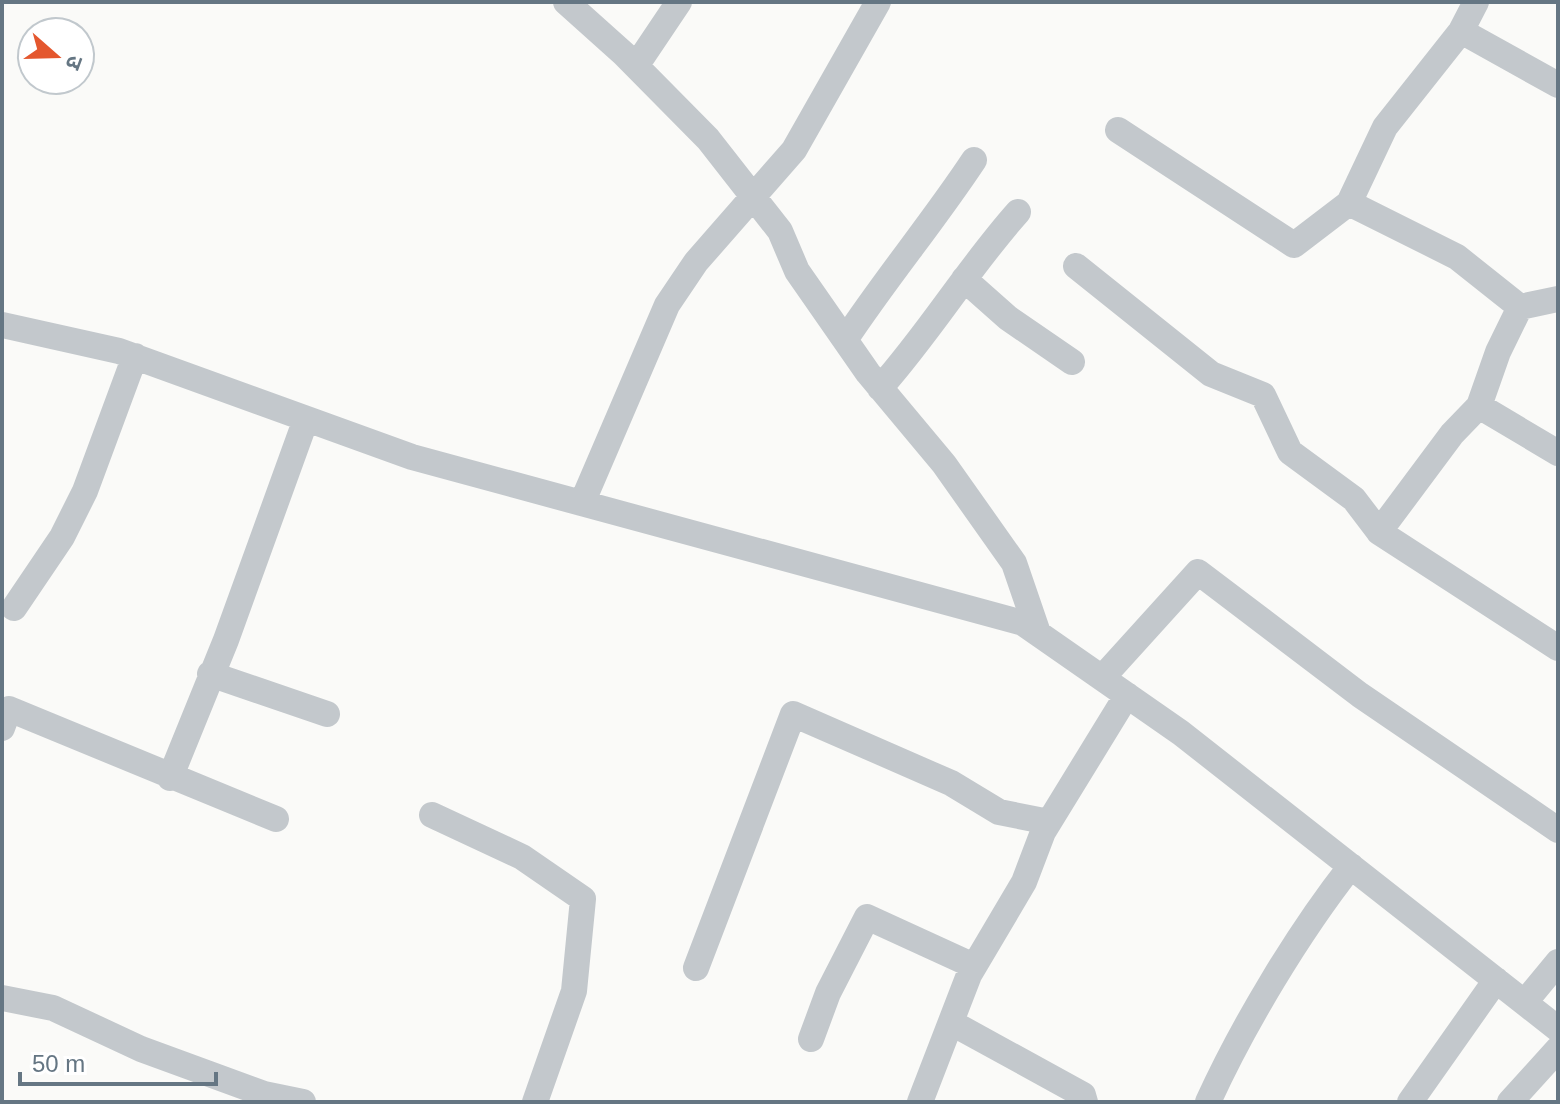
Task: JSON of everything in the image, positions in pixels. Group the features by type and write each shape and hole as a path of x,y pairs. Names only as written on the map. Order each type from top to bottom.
{"street":[{"path":"566,2 636,66 708,139 780,231 797,271 845,340 880,388 944,464 1014,563 1038,633"},
{"path":"636,66 679,2"},
{"path":"582,503 667,305 696,262 794,150 878,2"},
{"path":"1118,130 1294,245 1349,203 1385,127 1468,11 1558,85"},
{"path":"845,340 886,277 936,218 974,160"},
{"path":"1349,203 1457,257 1520,307"},
{"path":"880,388 914,350 978,258 1018,212"},
{"path":"1076,266 1211,374 1263,395 1290,452 1354,499 1379,532 1558,648"},
{"path":"964,279 1008,318 1072,362"},
{"path":"1520,307 1558,299"},
{"path":"1379,532 1452,434 1479,406 1498,352 1520,307"},
{"path":"2,325 135,356 412,457 1023,623 1181,733 1558,1029"},
{"path":"14,608 62,537 85,491 135,356"},
{"path":"1479,406 1558,453"},
{"path":"170,778 306,419"},
{"path":"1102,678 1198,572 1360,695 1558,830"},
{"path":"210,674 327,714"},
{"path":"920,1102 974,966 1024,882 1049,822 1127,695"},
{"path":"2,728 9,709 170,778 276,819"},
{"path":"696,968 793,714 951,783 999,812 1049,822"},
{"path":"432,815 522,857 583,899 574,991 535,1102"},
{"path":"1208,1102 1231,1052 1323,901 1351,866"},
{"path":"811,1039 828,993 867,917 974,966"},
{"path":"1525,1002 1558,962"},
{"path":"1410,1102 1496,980"},
{"path":"2,998 53,1008 141,1049 264,1094 303,1102"},
{"path":"952,1023 1083,1095 1085,1102"},
{"path":"1510,1102 1558,1049"}]}
